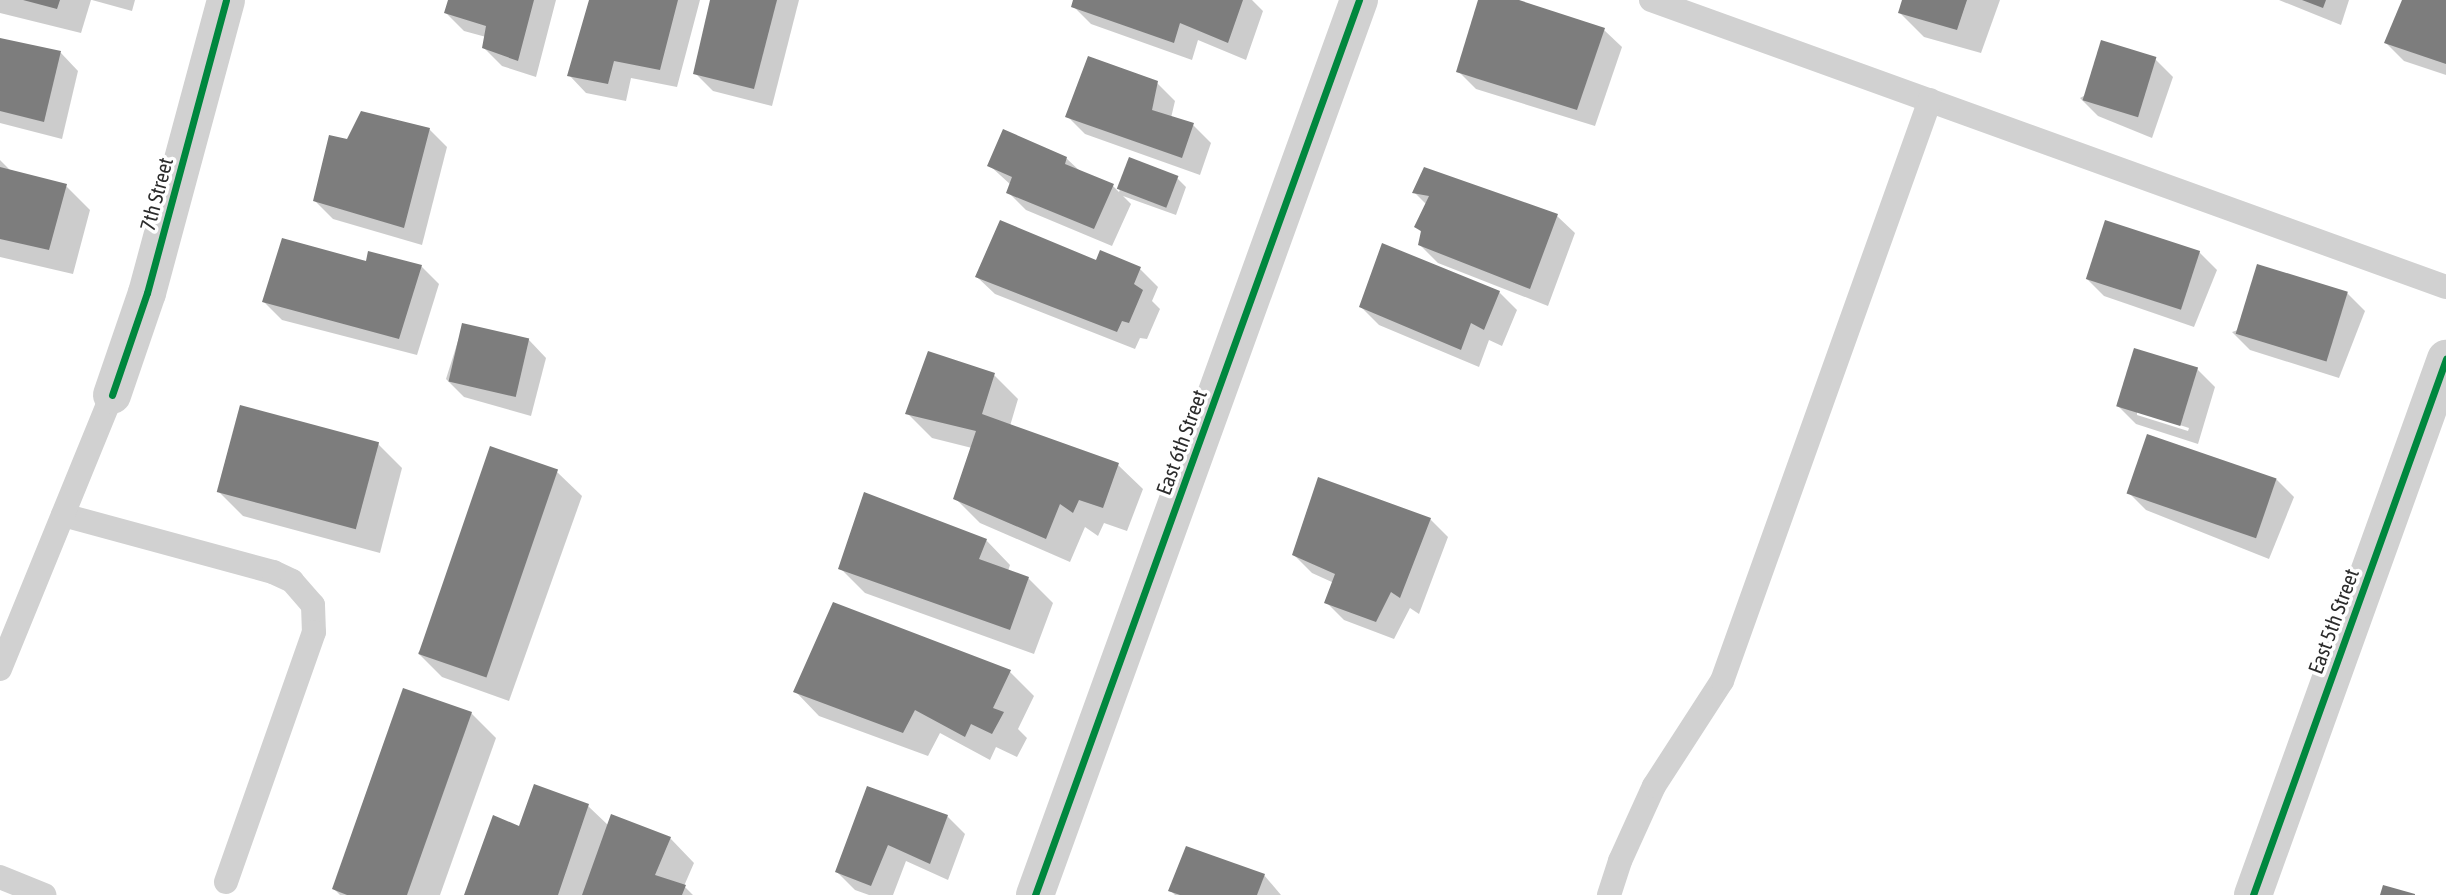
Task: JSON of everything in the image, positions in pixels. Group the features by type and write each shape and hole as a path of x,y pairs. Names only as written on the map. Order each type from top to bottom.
{"street":[{"name":"7th Street","path":"112,395 147,293 226,0"},
{"name":"East 6th Street","path":"1035,895 1359,0"},
{"name":"East 5th Street","path":"2253,895 2446,359"}],"lane":[{"path":"1651,0 2446,287"},
{"path":"1609,895 1620,860 1654,786 1722,681 1930,100"},
{"path":"0,669 10,616 63,515 112,395"},
{"path":"63,515 273,572 292,581 313,605 314,632 226,882"},
{"path":"0,877 44,895"}],"building":[{"path":"23,0 60,0 57,9"},
{"path":"448,0 534,0 518,61 482,48 486,26 444,13"},
{"path":"589,0 678,0 660,70 614,61 608,84 567,76"},
{"path":"710,0 777,0 754,89 693,74"},
{"path":"1073,0 1243,0 1228,43 1180,23 1174,43 1071,7"},
{"path":"1478,0 1519,0 1605,28 1577,110 1456,72"},
{"path":"1902,0 1967,0 1957,30 1898,13"},
{"path":"2302,0 2326,0 2323,8"},
{"path":"2402,0 2446,0 2446,64 2384,43"},
{"path":"0,38 61,51 44,122 0,111"},
{"path":"2101,40 2156,57 2138,117 2083,100"},
{"path":"1088,56 1158,81 1152,110 1194,123 1182,158 1065,117"},
{"path":"361,111 430,128 404,228 313,201 329,135 347,139"},
{"path":"1003,129 1067,157 1065,164 1114,184 1094,229 1006,193 1012,177 987,166"},
{"path":"1129,157 1178,176 1166,208 1117,189"},
{"path":"0,167 67,184 49,250 0,239"},
{"path":"1424,167 1558,214 1530,289 1418,245 1421,231 1414,227 1429,196 1412,193"},
{"path":"1000,220 1096,260 1100,250 1141,267 1134,284 1143,290 1129,323 1122,321 1117,332 975,277"},
{"path":"2105,220 2200,251 2181,310 2086,279"},
{"path":"282,238 366,261 368,251 422,265 399,339 262,302"},
{"path":"1382,243 1500,291 1484,330 1471,323 1461,350 1359,307"},
{"path":"2257,264 2348,292 2327,362 2236,334"},
{"path":"462,323 529,339 516,397 449,381"},
{"path":"2134,348 2198,368 2180,426 2116,406"},
{"path":"928,351 995,373 982,414 1119,463 1103,508 1079,500 1073,513 1060,504 1046,539 953,499 976,431 905,414"},
{"path":"240,405 379,442 356,529 217,492"},
{"path":"2147,434 2277,479 2256,538 2126,494"},
{"path":"490,446 558,469 486,677 418,654"},
{"path":"1318,477 1431,518 1400,598 1391,592 1376,622 1324,603 1335,574 1292,555"},
{"path":"864,492 987,539 979,559 1029,577 1010,630 838,569"},
{"path":"833,602 1011,670 993,708 1004,712 992,734 971,724 965,737 915,710 903,733 793,692"},
{"path":"403,688 472,712 407,895 347,895 332,889"},
{"path":"534,784 589,804 558,895 464,895 493,815 519,826"},
{"path":"867,786 948,815 930,864 888,845 871,886 835,872"},
{"path":"611,814 671,837 655,875 686,885 682,895 582,895"},
{"path":"1186,846 1265,874 1257,895 1180,895 1168,891"},
{"path":"2383,885 2415,894 2415,895 2380,895"}],"cycle path":[{"path":"112,395 147,293 226,0"},
{"path":"1035,895 1359,0"},
{"path":"2253,895 2446,359"}]}
